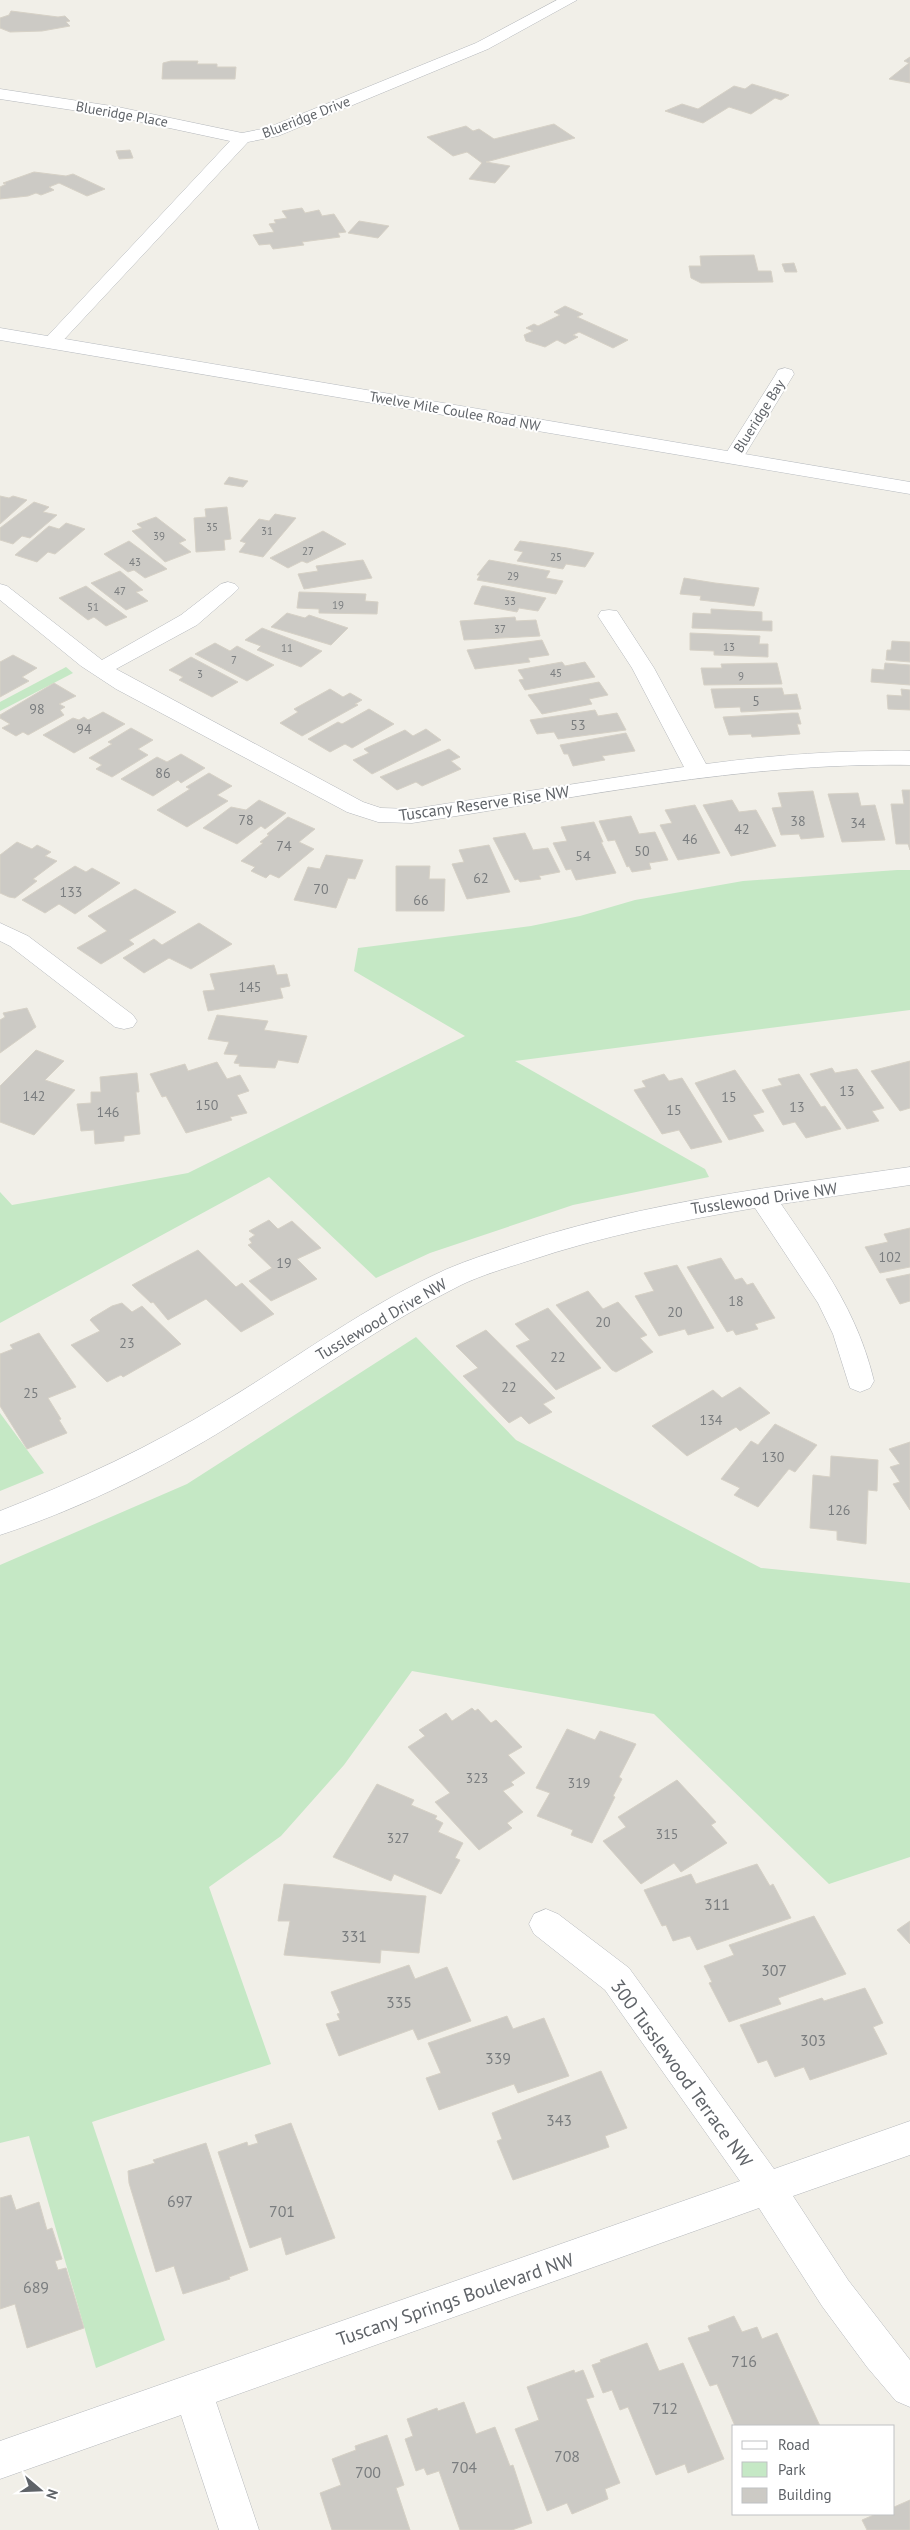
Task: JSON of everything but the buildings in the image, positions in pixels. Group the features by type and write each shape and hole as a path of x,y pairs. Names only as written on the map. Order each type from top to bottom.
{"street":[{"name":"Blueridge Drive","path":"51,342 242,138 272,132 482,46 569,0"},
{"name":"Blueridge Place","path":"0,94 118,112 242,138"},
{"name":"Twelve Mile Coulee Road NW","path":"0,334 910,488"},
{"name":"Blueridge Bay","path":"733,458 785,374"},
{"path":"101,669 188,620 228,588"},
{"name":"Tuscany Reserve Rise NW","path":"0,590 101,669 124,684 355,807 378,815 412,816 698,772 818,759 910,758"},
{"path":"609,616 643,668 698,772"},
{"path":"0,931 19,941 124,1021"},
{"name":"Tusslewood Drive NW","path":"0,1523 60,1499 172,1445 232,1411 385,1313 454,1277 583,1232 681,1210 910,1176"},
{"path":"763,1198 818,1280 840,1319 852,1347 860,1381"},
{"name":"300 Tusslewood Terrace NW","path":"546,1924 617,1979 767,2189 834,2293 880,2354 910,2388"},
{"name":"Tuscany Springs Boulevard NW","path":"0,2460 910,2138"},
{"path":"194,2392 239,2530"}],"green space":[{"path":"66,667 73,673 0,711 0,702"},
{"path":"910,870 910,1010 515,1061 705,1169 709,1177 573,1205 430,1253 376,1278 269,1177 0,1323 0,1192 12,1205 188,1173 465,1036 354,971 358,948 531,926 580,916 635,900 743,881"},
{"path":"416,1337 516,1440 761,1568 910,1583 910,1857 829,1884 654,1714 412,1671 344,1765 281,1836 209,1887 271,2064 92,2122 165,2340 96,2368 29,2136 0,2143 0,1565 187,1484"},
{"path":"0,1413 44,1473 0,1491"}]}
